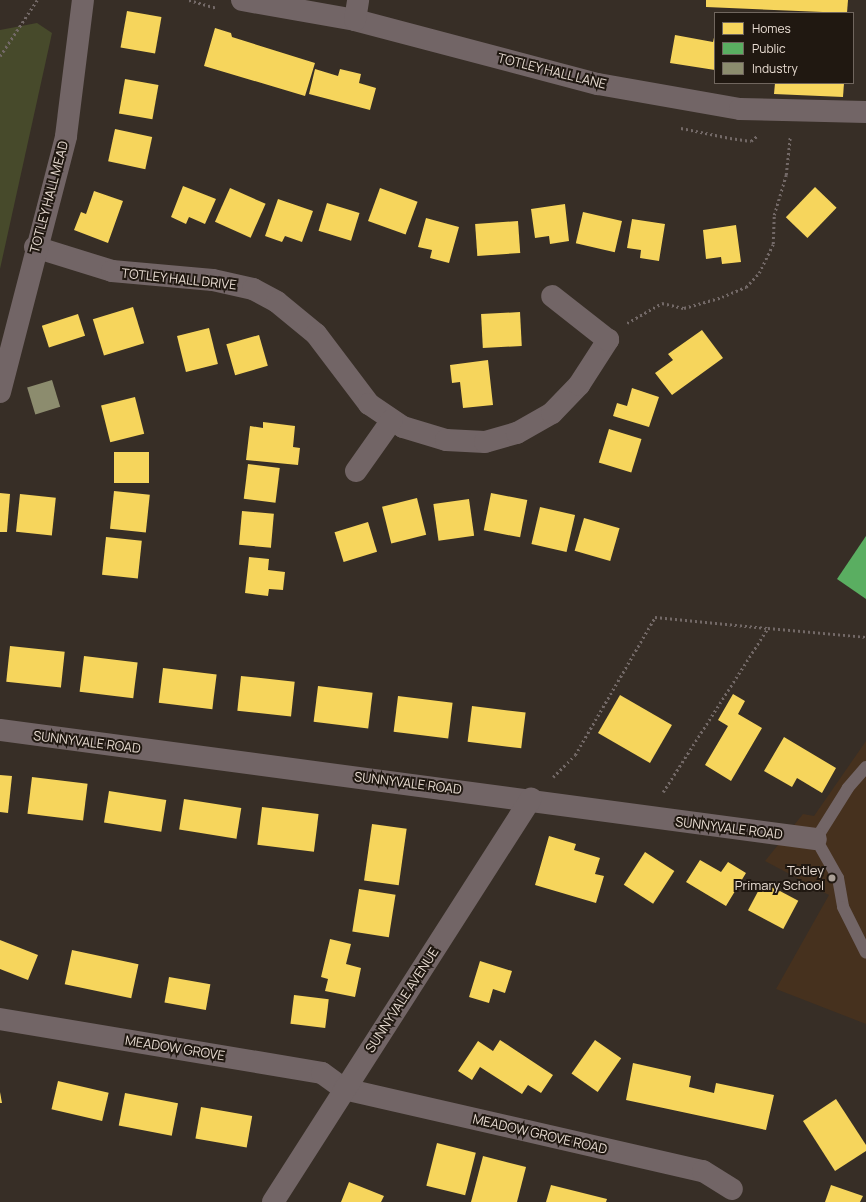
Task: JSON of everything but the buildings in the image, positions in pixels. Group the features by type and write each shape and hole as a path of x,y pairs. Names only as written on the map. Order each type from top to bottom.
{"street":[{"name":"TOTLEY HALL MEAD","path":"0,392 35,247 66,136 83,0"},
{"name":"TOTLEY HALL LANE","path":"242,0 357,10 598,84 740,109 792,112 866,112"},
{"name":"TOTLEY HALL DRIVE","path":"35,247 112,271 213,280 253,289 299,318 316,334 352,385 392,420 427,436 446,440 500,440 532,426 566,401 608,340"},
{"path":"552,296 608,340"},
{"path":"356,471 392,420"},
{"name":"SUNNYVALE ROAD","path":"0,730 531,800 646,818 816,840"},
{"name":"SUNNYVALE AVENUE","path":"273,1202 344,1089 531,800"},
{"name":"MEADOW GROVE","path":"0,1019 322,1073 344,1089"},
{"name":"MEADOW GROVE ROAD","path":"344,1089 703,1171 732,1189"}],"lane":[{"path":"866,767 848,788 816,840 838,878 843,907 866,953"}],"path":[{"path":"0,56 37,0"},
{"path":"608,340 632,318 662,303 684,308 722,297 746,287 759,273 773,244 774,215 786,175 792,112"},
{"path":"531,800 575,755 655,617 866,637"},
{"path":"646,818 768,628"}],"shaded area":[{"name":"Totley Primary School","path":"866,741 866,1024 776,989 829,895 765,861 803,814 814,816"}],"green space":[{"path":"37,23 52,33 0,269 0,30"}],"place":[{"name":"Totley Primary School","path":"832,878"}]}
